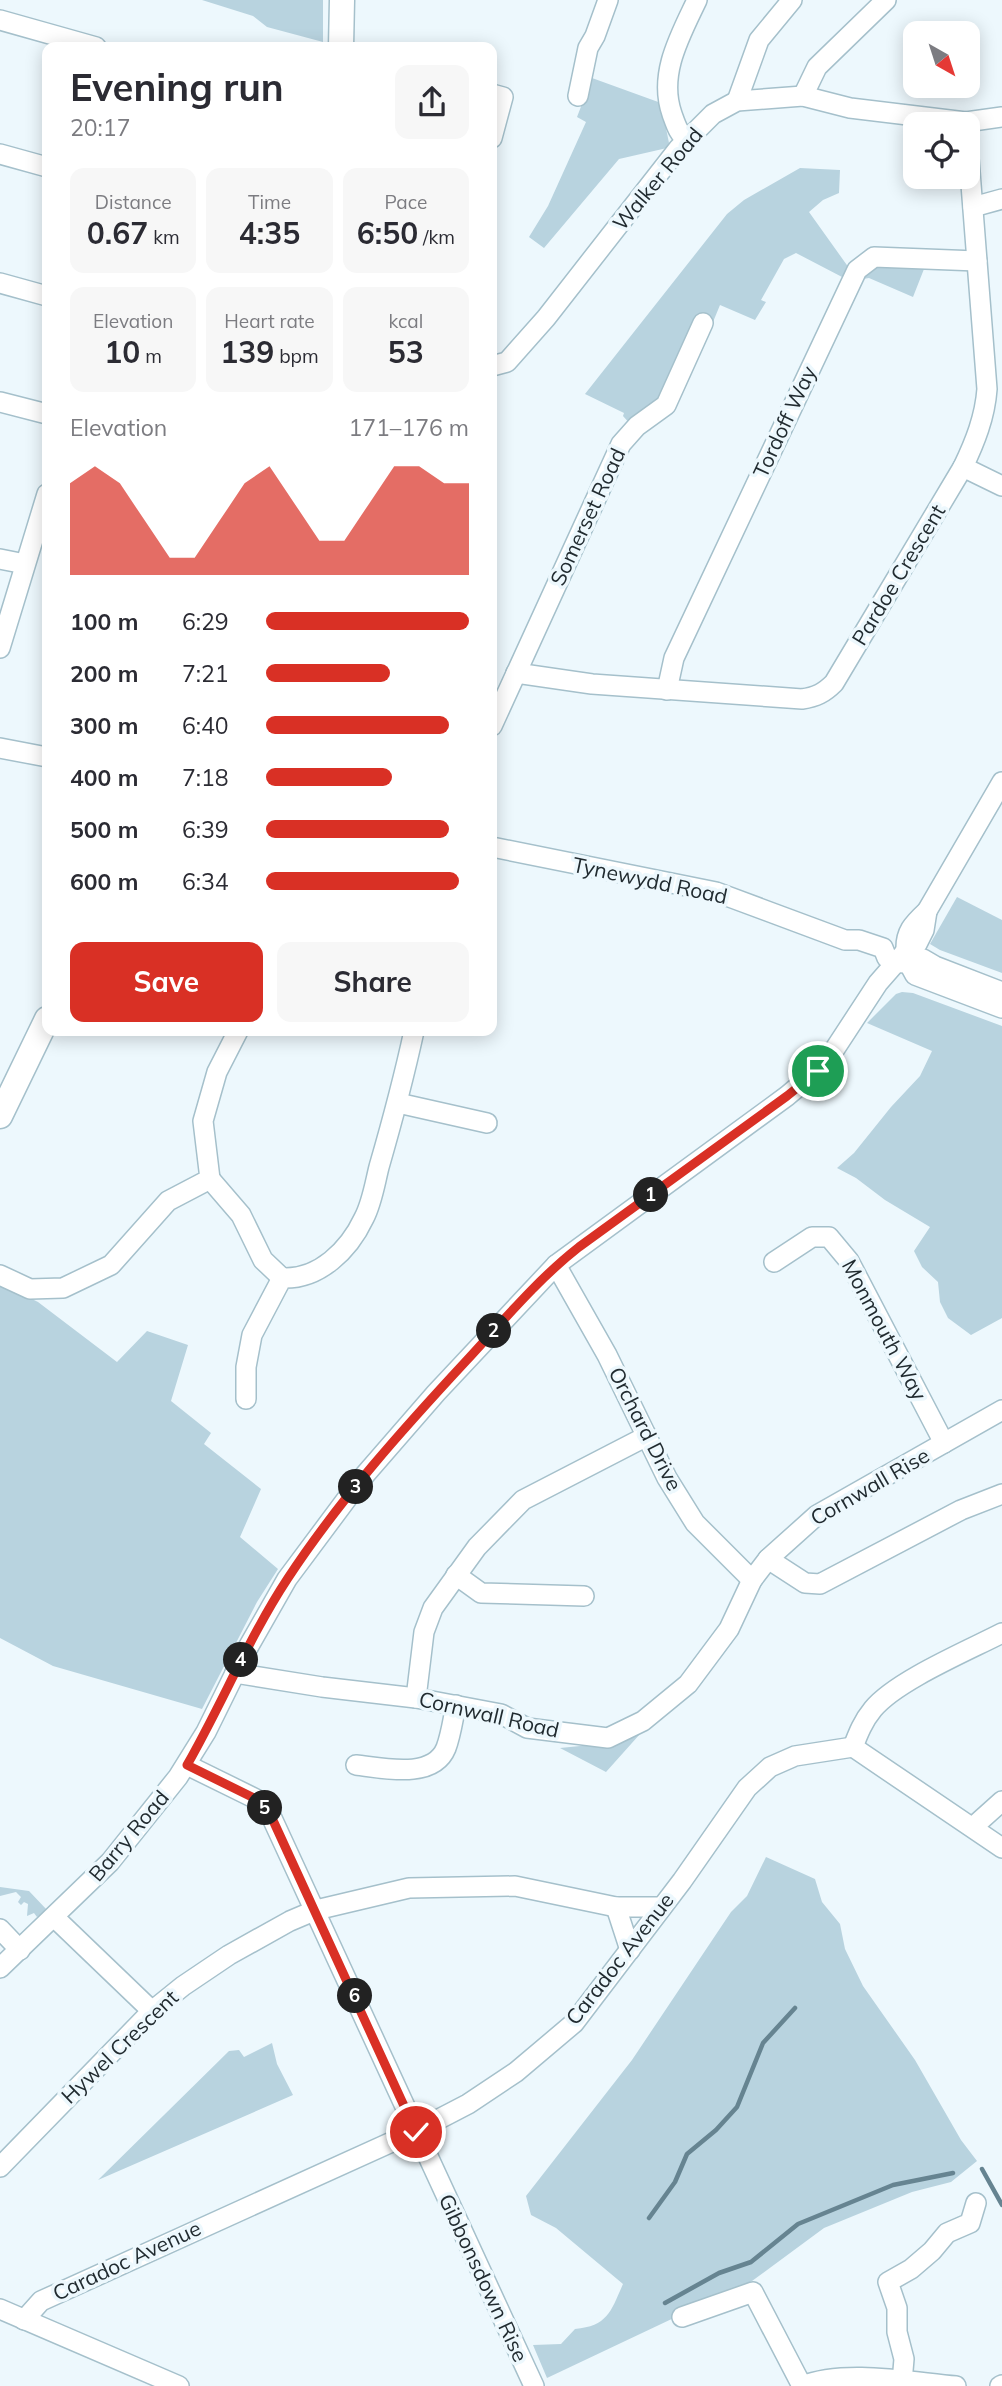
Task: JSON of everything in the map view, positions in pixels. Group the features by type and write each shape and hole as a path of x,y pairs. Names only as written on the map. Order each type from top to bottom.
{"main road":[{"path":"341,42 342,0"},
{"path":"0,1116 42,1029"}],"street":[{"path":"578,96 588,48 608,0"},
{"path":"688,141 678,132 667,101 669,65 697,0"},
{"path":"737,101 759,40 792,0"},
{"path":"803,96 817,67 886,0"},
{"path":"0,20 78,42"},
{"path":"497,95 503,97 497,119"},
{"name":"Walker Road","path":"497,365 507,362 546,318 678,149 713,114 737,101 803,96 850,108 903,115"},
{"name":"Walker Road","path":"980,121 1002,117"},
{"path":"0,154 42,166"},
{"name":"Pardoe Crescent","path":"516,673 592,684 802,699 814,698 834,683 963,467 981,422 987,389 972,189"},
{"path":"973,207 1002,200"},
{"name":"Tordoff Way","path":"667,690 674,659 858,270 874,257 977,261"},
{"path":"0,283 42,295"},
{"name":"Somerset Road","path":"497,715 621,444 637,426 666,405 703,323"},
{"path":"0,402 42,413"},
{"path":"963,467 1002,486"},
{"path":"0,648 25,564 42,524"},
{"path":"0,559 25,564"},
{"path":"0,748 42,756"},
{"name":"Barry Road","path":"0,1968 110,1862 187,1765 287,1579 363,1477 513,1309 556,1265 809,1079 825,1064 878,983 917,944 927,911 1002,782"},
{"name":"Tynewydd Road","path":"497,848 716,892 845,940 859,940 883,948 900,959"},
{"path":"900,959 923,959 1002,992"},
{"path":"900,959 915,975 1002,1008"},
{"path":"235,1036 217,1072 203,1121 210,1179 241,1215 263,1260 282,1278 295,1279 310,1274 338,1256 364,1218 398,1103 413,1036"},
{"path":"398,1103 487,1124"},
{"path":"0,1275 30,1289 63,1287 75,1282 111,1265 168,1201 210,1179"},
{"name":"Monmouth Way","path":"774,1262 812,1237 830,1237 849,1261 944,1443"},
{"name":"Orchard Drive","path":"556,1265 601,1343 667,1478 695,1523 752,1580"},
{"path":"246,1399 246,1367 252,1335 282,1278"},
{"name":"Cornwall Rise","path":"752,1580 768,1559 817,1515 1002,1410"},
{"path":"416,1698 424,1632 433,1608 477,1548 523,1500 648,1436"},
{"path":"768,1559 805,1583 820,1584 961,1510 1002,1494"},
{"path":"456,1575 481,1593 584,1596"},
{"name":"Cornwall Road","path":"235,1673 416,1698 501,1714 527,1728 608,1738 643,1721 688,1684 729,1629 752,1580"},
{"path":"1002,1633 893,1691 874,1708 863,1723 853,1748 1002,1848"},
{"path":"356,1765 421,1768 440,1759 446,1748 456,1705"},
{"name":"Caradoc Avenue","path":"24,2320 41,2301 416,2132 468,2104 516,2072 574,2022 630,1950 747,1788 770,1767 795,1756 853,1748"},
{"name":"Gibbonsdown Rise","path":"187,1765 264,1805 316,1910 534,2386"},
{"path":"973,1827 1002,1801"},
{"name":"Hywel Crescent","path":"0,2167 152,2011 229,1955 290,1921 316,1910 409,1888 515,1886 616,1907 660,1907"},
{"path":"616,1907 630,1950"},
{"path":"54,1917 152,2011"},
{"path":"0,1929 20,1950"},
{"path":"902,2382 904,2359 897,2332 897,2308 888,2282 911,2269 947,2232 970,2222 976,2203"},
{"path":"682,2317 752,2291 802,2386 819,2379 956,2386"},
{"path":"1,2313 24,2320 179,2386"}],"shaded area":[{"path":"202,0 323,0 323,42 267,27 253,16"},
{"path":"592,78 661,103 669,143 667,148 619,159 544,248 529,237 548,206 586,122 577,117"},
{"path":"800,168 840,170 839,193 823,200 809,212 849,268 844,278 796,253 784,259 761,300 766,302 755,320 720,305 713,322 702,317 671,389 631,425 623,416 624,413 585,394 727,214 744,200"},
{"path":"923,267 913,297 869,278 863,279 872,268"},
{"path":"957,897 1002,920 1002,973 930,944"},
{"path":"913,993 1002,1026 1002,1318 971,1335 948,1318 940,1302 938,1282 922,1267 914,1251 930,1227 837,1168 854,1153 920,1076 932,1051 867,1023 896,994"},
{"path":"0,1283 38,1302 117,1362 147,1331 188,1345 171,1401 211,1433 204,1444 261,1489 240,1537 278,1569 257,1602 202,1709 53,1666 0,1638"},
{"path":"640,1734 606,1772 560,1748 620,1742"},
{"path":"766,1857 815,1879 822,1902 840,1924 845,1949 863,1986 915,2060 961,2140 977,2161 951,2182 912,2192 824,2228 752,2281 547,2378 533,2345 561,2344 575,2329 602,2321 623,2284 556,2228 531,2215 526,2196 632,2060 731,1912 747,1896"},
{"path":"0,1887 29,1891 47,1910 37,1917 34,1913 27,1916 28,1904 24,1902 21,1905 18,1902 21,1897 16,1892 0,1896"},
{"path":"272,2043 277,2064 293,2095 98,2180 229,2051 239,2050 244,2057"}],"waterway":[{"path":"649,2218 675,2182 687,2154 716,2130 737,2107 763,2043 795,2008"},
{"path":"982,2169 1002,2205"},
{"path":"665,2303 719,2273 751,2262 798,2224 893,2185 953,2173"}],"route":[{"path":"416,2132 271,1816 256,1799 187,1765 287,1579 363,1477 513,1309 540,1280 579,1247 818,1071"}]}
